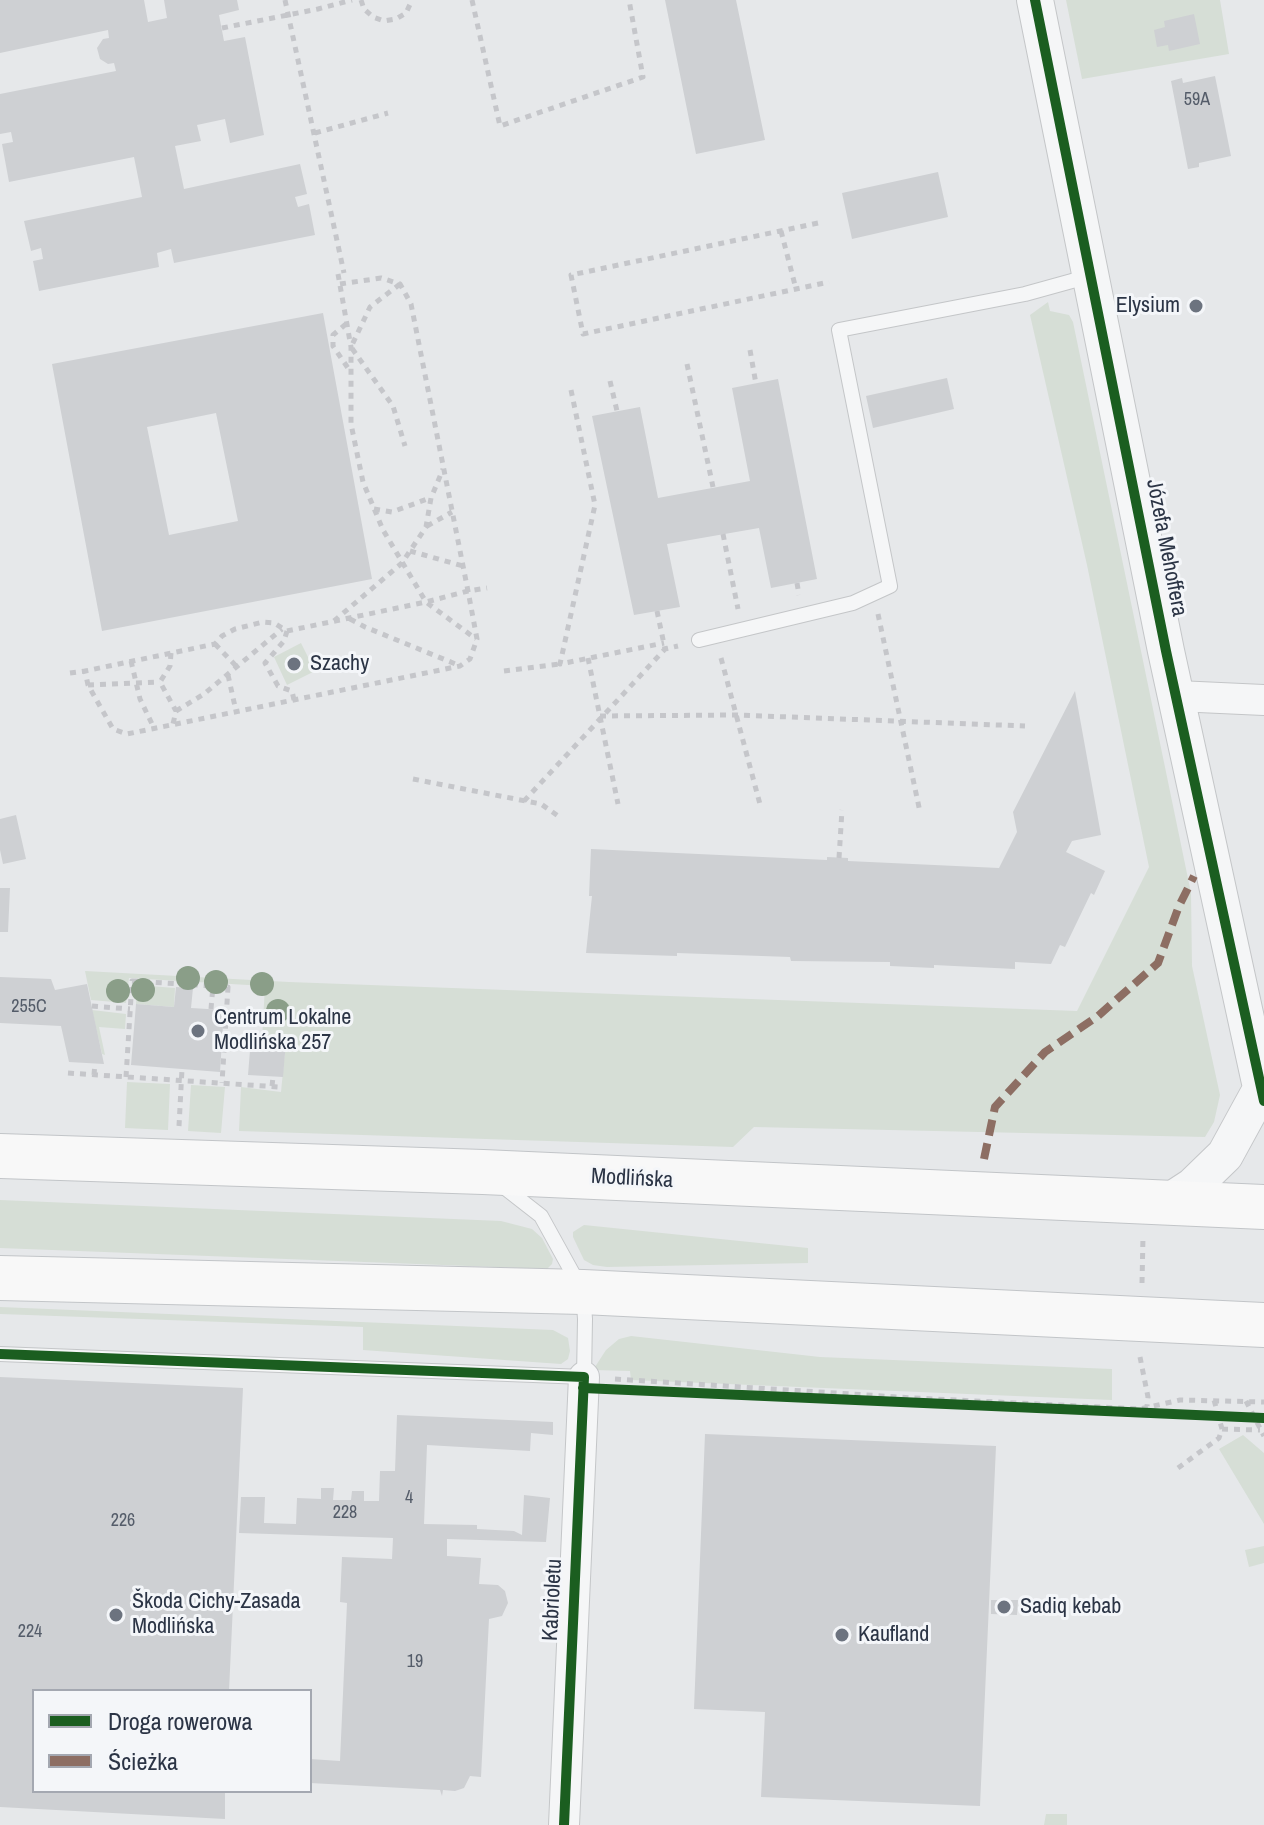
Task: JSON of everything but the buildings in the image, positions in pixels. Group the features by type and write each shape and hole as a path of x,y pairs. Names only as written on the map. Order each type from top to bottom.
{"main road":[{"name":"Modlińska","path":"0,1156 483,1172 1264,1207"},
{"path":"0,1278 583,1292 1264,1325"}],"street":[{"name":"Józefa Mehoffera","path":"1035,0 1262,1096"},
{"path":"1177,696 1264,700"},
{"path":"1170,1201 1193,1186 1225,1155 1262,1096"},
{"name":"Kabrioletu","path":"564,1825 584,1382"}],"lane":[{"path":"699,640 853,603 890,586 839,330 1025,294 1090,276"},
{"path":"0,1354 584,1382 583,1292 541,1216 483,1172"}],"path":[{"path":"285,0 315,133 341,273 340,284 351,347 351,424 363,482 402,563 426,602 477,639"},
{"path":"222,28 352,0"},
{"path":"361,0 364,9 384,21 406,13 412,0"},
{"path":"472,0 500,126 643,77 629,0"},
{"path":"315,133 388,113"},
{"path":"818,223 571,275 583,334 829,282"},
{"path":"781,231 796,289"},
{"path":"85,671 88,685 113,729 127,734 460,666 470,659 477,639 411,304 400,284 381,278 340,284"},
{"path":"351,347 370,307 400,284"},
{"path":"347,323 333,335 333,346 351,373"},
{"path":"351,347 393,406 405,446"},
{"path":"750,350 756,384"},
{"path":"687,364 713,487"},
{"path":"610,381 617,411"},
{"path":"560,664 595,505 571,390"},
{"path":"333,621 402,563 426,527 431,498 443,469"},
{"path":"374,509 392,512 431,498"},
{"path":"426,527 452,512"},
{"path":"723,534 742,630"},
{"path":"410,551 463,566"},
{"path":"176,711 204,694 285,630 487,588"},
{"path":"874,594 920,812"},
{"path":"657,611 664,646"},
{"path":"349,618 460,666"},
{"path":"70,673 215,644 235,629 263,622 274,623 285,630"},
{"path":"285,630 284,641 265,663 278,686 292,691 294,700"},
{"path":"716,636 761,808"},
{"path":"504,671 699,640"},
{"path":"215,644 237,667"},
{"path":"524,801 664,646"},
{"path":"160,682 170,666 171,653"},
{"path":"588,658 618,804"},
{"path":"131,661 140,699 154,728"},
{"path":"228,674 236,711"},
{"path":"88,685 160,682"},
{"path":"160,682 176,711 173,724"},
{"path":"600,716 737,715 1025,726"},
{"path":"413,779 541,804 561,818"},
{"path":"839,858 842,810"},
{"path":"126,1077 132,981 213,986 228,987 222,1083"},
{"path":"211,1009 213,986"},
{"path":"92,1006 130,1009"},
{"path":"94,1075 95,1063"},
{"path":"179,1139 182,1069"},
{"path":"68,1073 276,1086 273,1077"},
{"path":"584,1382 1140,1409 1180,1400 1264,1402"},
{"path":"584,1382 1171,1413"},
{"path":"1147,1406 1148,1397"},
{"path":"1214,1400 1262,1433"},
{"path":"1178,1468 1219,1438 1222,1429 1242,1417 1245,1401"},
{"path":"1203,1415 1242,1417"},
{"path":"1222,1429 1262,1433"}],"shaded area":[{"path":"1066,0 1220,0 1229,54 1082,79"},
{"path":"1048,302 1050,311 1069,315 1073,322 1191,893 1192,966 1220,1095 1214,1122 1205,1137 754,1127 733,1147 239,1131 241,1087 281,1092 286,1041 262,1039 265,986 129,978 126,1003 91,1000 85,971 289,982 1077,1011 1149,867 1087,565 1030,315"},
{"name":"Szachy","path":"301,643 315,671 287,685 274,657"},
{"path":"137,985 175,988 174,1007 136,1004"},
{"path":"92,1010 126,1014 125,1029 99,1027 105,1055 102,1054"},
{"path":"127,1082 170,1084 168,1130 125,1128"},
{"path":"191,1085 225,1087 221,1133 188,1131"},
{"path":"0,1200 501,1221 532,1229 542,1238 553,1259 547,1269 0,1248"},
{"path":"584,1225 808,1248 808,1263 593,1265 584,1260 573,1237 573,1232"},
{"path":"0,1307 553,1330 568,1338 570,1351 568,1359 561,1364 363,1350 363,1327 0,1314"},
{"path":"631,1336 820,1357 1112,1369 1112,1400 631,1380 630,1371 593,1370 606,1350 619,1339"},
{"path":"1243,1435 1264,1453 1264,1524 1219,1449"},
{"path":"1264,1546 1264,1563 1249,1567 1245,1550"},
{"path":"1046,1814 1067,1814 1067,1825 1044,1825"}],"marked path":[{"path":"984,1159 995,1107 1045,1052 1098,1016 1158,963 1194,876"}],"cycle path":[{"path":"1035,0 1166,651 1264,1101"},
{"path":"0,1354 584,1377 564,1825"},
{"path":"583,1388 1264,1418"}],"place":[{"name":"Elysium","path":"1196,306"},
{"name":"Szachy","path":"294,664"},
{"name":"Centrum Lokalne Modlińska 257","path":"198,1031"},
{"name":"Sadiq kebab","path":"1004,1607"},
{"name":"Škoda Cichy-Zasada Modlińska","path":"116,1615"},
{"name":"Kaufland","path":"842,1635"}]}
